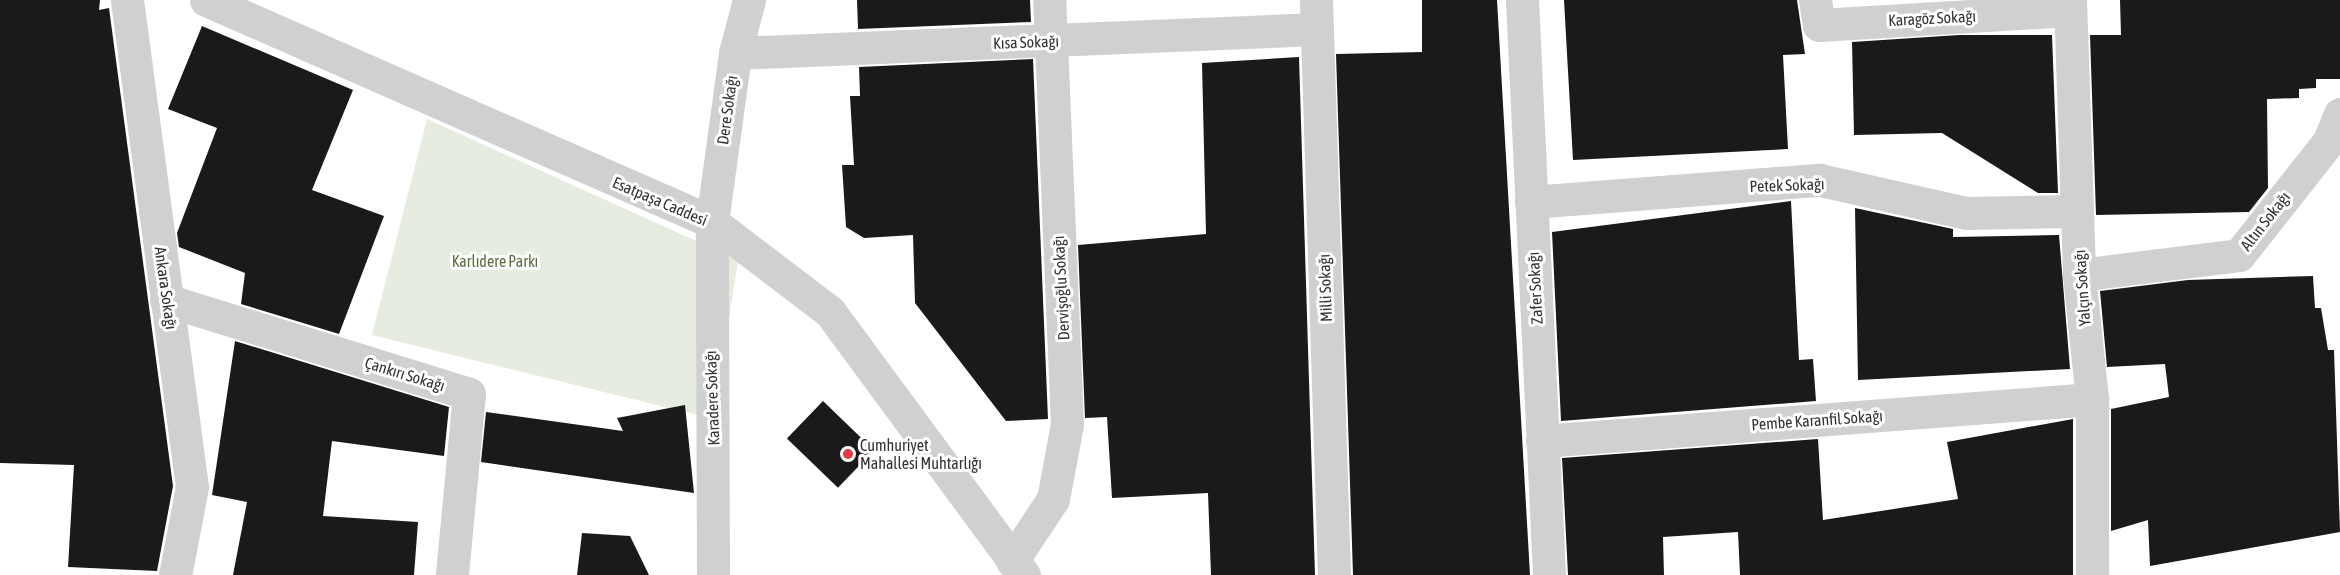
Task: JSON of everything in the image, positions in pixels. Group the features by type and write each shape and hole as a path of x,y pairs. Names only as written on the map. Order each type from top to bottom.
{"street":[{"name":"Ankara Sokağı","path":"127,0 166,300 184,397 192,487 175,575"},
{"name":"Esatpaşa Caddesi","path":"206,0 712,222 830,312 1018,568"},
{"name":"Dere Sokağı","path":"712,222 735,53 749,0"},
{"name":"Dervişoğlu Sokağı","path":"1018,568 1053,499 1067,424 1048,41 1048,0"},
{"name":"Zafer Sokağı","path":"1522,0 1549,575"},
{"name":"Karagöz Sokağı","path":"1815,0 1819,25 2070,5"},
{"name":"Yalçın Sokağı","path":"2070,5 2079,275 2092,399 2092,575"},
{"name":"Kısa Sokağı","path":"735,53 1048,41 1316,15"},
{"name":"Milli Sokağı","path":"1316,15 1334,575"},
{"name":"Altın Sokağı","path":"2079,275 2239,255 2329,141 2340,114"},
{"name":"Petek Sokağı","path":"1531,202 1820,180 1966,213 2077,211"},
{"name":"Karadere Sokağı","path":"712,222 713,575"},
{"name":"Çankırı Sokağı","path":"166,300 469,394 452,575"},
{"name":"Pembe Karanfil Sokağı","path":"1542,441 2092,399"}],"green space":[{"name":"Karlıdere Parkı","path":"427,119 738,260 714,419 372,335"}],"building":[{"path":"0,0 100,0 99,10 109,8 173,486 157,571 68,567 74,465 0,463"},
{"path":"857,0 1030,0 1031,22 858,29"},
{"path":"1422,0 1497,0 1530,575 1353,575 1336,54 1422,52"},
{"path":"1564,0 1797,0 1805,54 1783,55 1788,149 1573,160"},
{"path":"2120,0 2340,0 2340,79 2316,79 2316,88 2299,89 2299,98 2267,99 2268,188 2249,212 2096,215 2090,35 2121,35"},
{"path":"202,26 353,90 312,190 384,216 339,334 241,304 245,273 179,247 177,233 217,128 168,109"},
{"path":"1959,35 2052,35 2058,193 2038,193 1942,133 1854,135 1852,42"},
{"path":"1299,57 1315,575 1211,575 1208,493 1112,498 1107,417 1085,418 1078,245 1206,234 1202,63"},
{"path":"1033,59 1048,419 1006,421 915,303 913,235 864,238 846,227 842,165 854,165 850,96 860,96 859,67"},
{"path":"1791,201 1799,360 1813,359 1816,401 1561,421 1552,232"},
{"path":"1855,208 1953,229 1953,237 2059,235 2070,369 1858,380"},
{"path":"2313,276 2315,308 2321,308 2328,350 2334,350 2340,532 2150,566 2148,520 2111,531 2111,409 2169,397 2165,364 2107,367 2100,291 2188,280"},
{"path":"235,341 449,407 444,456 332,441 323,516 418,522 414,575 233,575 247,502 212,495"},
{"path":"823,401 874,450 838,488 787,438"},
{"path":"685,405 694,493 481,462 486,412 623,431 617,418"},
{"path":"2073,419 2073,575 1740,575 1738,532 1663,537 1664,575 1568,575 1562,458 1818,439 1823,520 1958,499 1947,442"},
{"path":"582,533 630,536 649,575 577,575"}],"place":[{"name":"Cumhuriyet Mahallesi Muhtarlığı","path":"848,454"}]}
